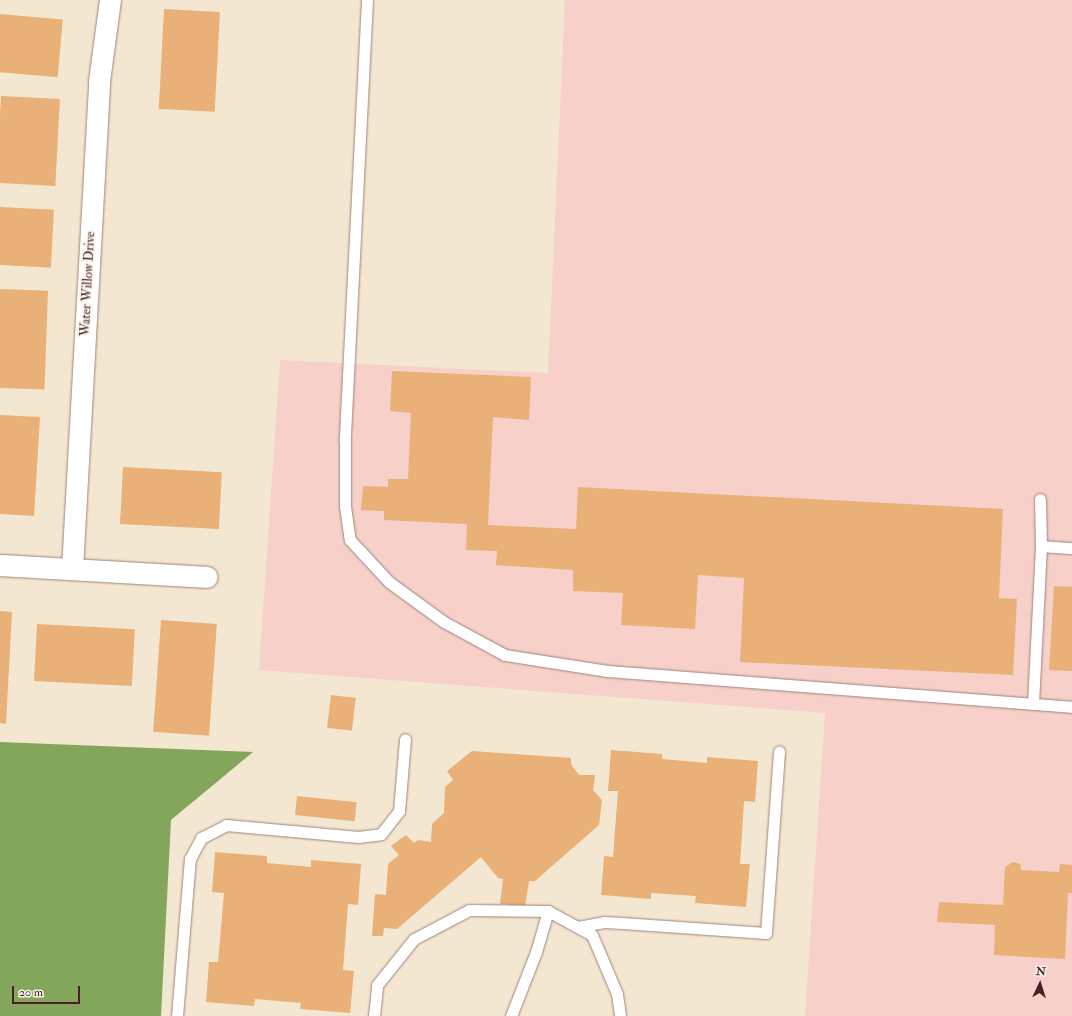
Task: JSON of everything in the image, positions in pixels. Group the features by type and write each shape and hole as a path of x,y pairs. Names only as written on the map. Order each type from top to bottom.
{"street":[{"name":"Water Willow Drive","path":"72,569 99,81 110,0"},
{"path":"0,565 207,577"}],"lane":[{"path":"368,0 344,441 345,506 350,540 389,582 444,622 505,655 607,671 1072,706"},
{"path":"1033,704 1041,546 1040,499"},
{"path":"1041,546 1072,548"},
{"path":"177,1016 190,859 201,838 226,825 358,837 381,834 399,810 405,739"},
{"path":"578,927 604,922 766,933 779,751"},
{"path":"374,1016 377,985 414,939 469,910 548,911 592,935 617,994 620,1016"},
{"path":"511,1016 536,952 548,911"}],"shaded area":[{"path":"565,0 1072,0 1072,1016 805,1016 825,713 259,670 280,360 548,373"}],"green space":[{"path":"0,742 253,752 171,820 161,1016 0,1016"}],"building":[{"path":"164,9 220,12 215,112 159,109"},
{"path":"0,14 63,19 58,77 0,72"},
{"path":"1,96 60,99 55,186 0,183"},
{"path":"0,207 54,210 51,268 0,265"},
{"path":"0,289 48,291 45,390 0,388"},
{"path":"392,371 531,377 529,420 493,417 488,525 576,529 578,487 1003,509 999,598 1017,599 1013,675 740,662 744,578 698,575 695,629 621,625 623,593 573,591 573,570 496,565 497,551 466,550 467,524 384,520 384,511 361,510 363,486 388,487 388,479 408,479 411,413 390,411"},
{"path":"0,415 40,417 34,516 0,514"},
{"path":"123,467 222,472 219,529 120,524"},
{"path":"1054,586 1072,587 1072,671 1049,670"},
{"path":"0,611 12,612 6,724 0,723"},
{"path":"161,620 217,624 209,736 153,732"},
{"path":"37,624 135,629 132,686 34,681"},
{"path":"331,695 356,698 352,731 327,728"},
{"path":"611,750 662,754 662,759 707,763 707,757 758,761 755,802 744,801 740,864 750,864 746,907 695,903 696,896 651,893 651,899 601,895 604,856 613,857 618,791 608,791"},
{"path":"472,751 571,758 571,764 579,775 595,775 593,790 602,800 599,825 535,881 529,881 525,906 500,904 503,879 498,878 481,857 397,929 384,928 383,936 372,936 375,894 386,895 388,864 399,855 391,846 406,835 414,843 418,840 431,842 432,824 444,813 445,787 453,780 447,771"},
{"path":"297,796 357,802 355,821 295,815"},
{"path":"215,852 267,856 267,863 311,867 311,860 361,864 358,905 348,904 343,970 354,971 350,1013 300,1009 301,1003 255,999 254,1006 206,1002 209,962 218,962 224,893 212,892"},
{"path":"1013,862 1020,864 1021,870 1059,872 1060,864 1072,865 1072,893 1068,893 1065,959 994,955 995,925 937,922 939,902 1003,905 1005,867"}]}
